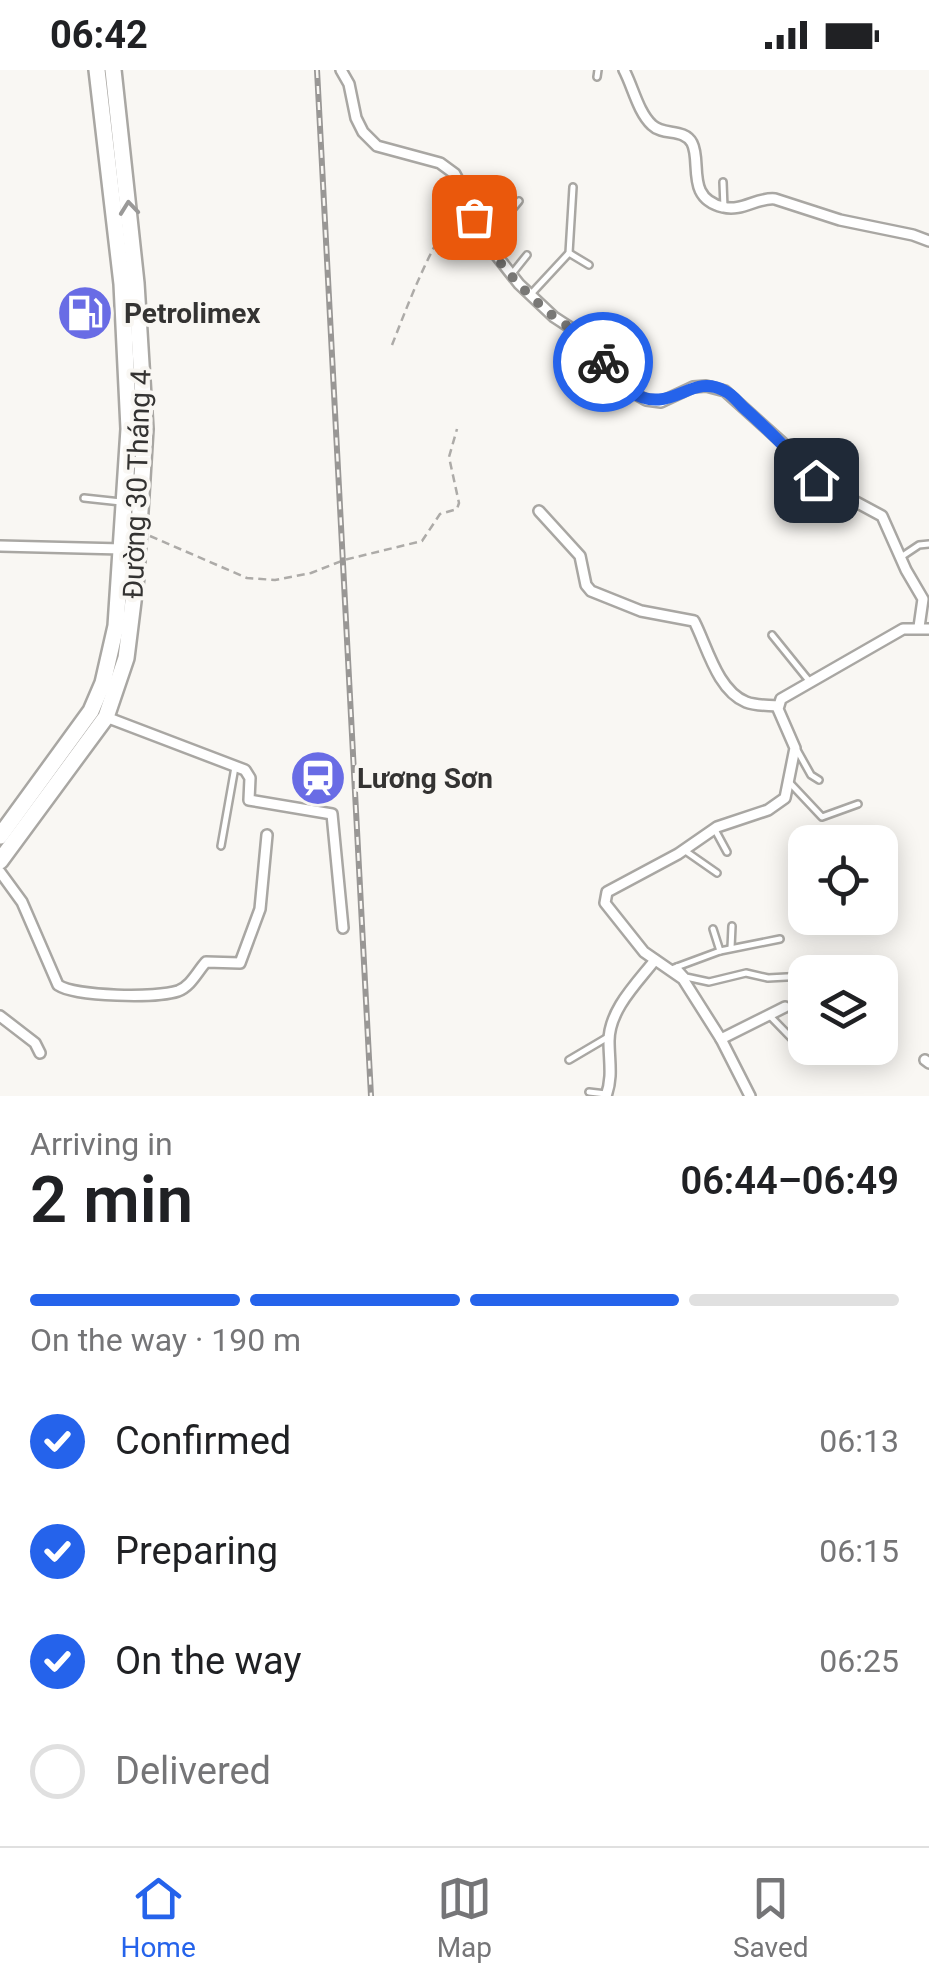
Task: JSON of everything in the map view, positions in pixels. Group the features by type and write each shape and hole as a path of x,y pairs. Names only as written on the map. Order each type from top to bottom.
{"highway":[{"name":"Đường 30 Tháng 4","path":"0,836 99,714 111,654 123,548 129,430 129,283 97,70"},
{"name":"Đường 30 Tháng 4","path":"0,861 99,714 126,658 145,429 113,70"}],"street":[{"path":"341,70 363,132 377,146 440,163 455,174 485,241 512,275 554,316 594,342 607,370 631,393 662,402 693,387 725,391 786,446 816,480 882,516 924,599 924,628 902,629 781,699 778,706 796,748 790,783 778,805 714,828 684,850 607,892 604,898 644,952 674,968 722,1039 750,1096"},
{"path":"624,70 648,122 657,130 685,134 691,139 696,182 712,202 724,208 737,208 765,198 775,199 840,220 913,234 929,241"},
{"path":"540,511 580,556 591,591 640,611 694,621 716,671 735,695 755,704 778,706"},
{"path":"0,546 123,548"},
{"path":"99,714 249,773 248,800 332,814 343,928"},
{"path":"0,872 22,902 58,985 67,991 89,993 164,994 182,990 206,962 240,964 260,910 267,835"},
{"path":"606,1095 611,1076 608,1038 612,1020 655,960"},
{"path":"722,1039 785,1007"},
{"path":"0,1016 26,1034 40,1052"}],"lane":[{"path":"723,182 724,208"},
{"path":"530,295 568,252 573,186"},
{"path":"485,241 519,201"},
{"path":"568,252 589,264"},
{"path":"512,275 527,255"},
{"path":"84,498 125,502"},
{"path":"900,557 919,544 929,544"},
{"path":"772,634 810,682"},
{"path":"796,748 819,780"},
{"path":"221,846 235,766"},
{"path":"790,783 822,817 858,804"},
{"path":"714,828 726,852"},
{"path":"684,850 717,873"},
{"path":"732,926 732,948"},
{"path":"713,929 720,951"},
{"path":"674,968 720,951 780,938"},
{"path":"674,968 686,977 708,982 746,973 788,977"},
{"path":"770,1015 788,1034"},
{"path":"569,1060 608,1038"},
{"path":"589,1092 606,1095"}],"path":[{"path":"392,345 444,229 456,211 471,204"},
{"path":"139,531 248,578 275,580 422,542 440,514 459,503 449,456 457,429"}],"building":[{"name":"Petrolimex","path":"98,303 99,321 71,322 70,305"}],"railway":[{"path":"317,70 371,1096"}],"way so far":[{"path":"474,217 482,237 519,284 554,316 594,342 603,362"}],"place":[{"name":"Petrolimex","path":"85,313"},
{"name":"Lương Sơn","path":"318,778"}],"route":[{"path":"603,362 621,386 646,400 662,402 693,387 725,391 786,446 816,480"}]}
